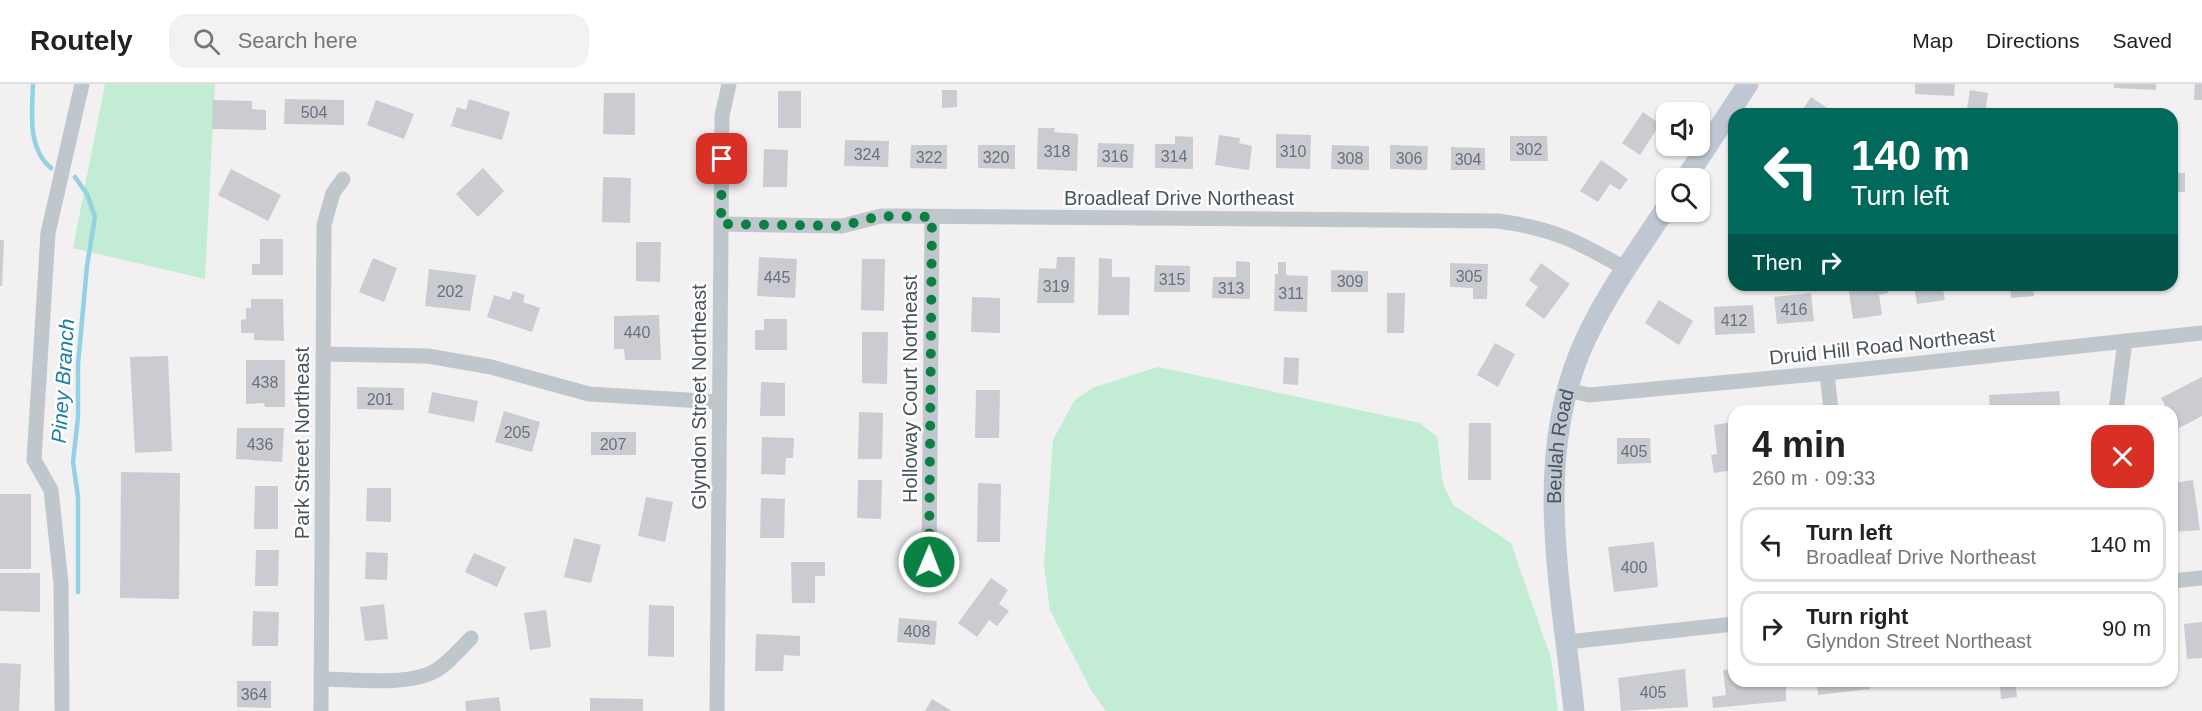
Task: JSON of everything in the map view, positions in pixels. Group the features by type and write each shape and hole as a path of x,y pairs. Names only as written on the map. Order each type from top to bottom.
{"main road":[{"path":"1730,108 1745,85"},
{"path":"1692,168 1728,112"},
{"name":"Beulah Road","path":"1574,711 1554,520 1553,470 1558,423 1580,350 1626,269 1657,222"}],"street":[{"path":"62,711 61,583 51,490 34,460 48,233 82,84"},
{"name":"Glyndon Street Northeast","path":"717,711 723,116 729,84"},
{"name":"Park Street Northeast","path":"321,711 324,225 326,209 343,179"},
{"name":"Broadleaf Drive Northeast","path":"721,224 842,226 880,216 1498,221 1535,226 1561,233 1626,269"},
{"name":"Holloway Court Northeast","path":"929,562 932,217"},
{"name":"Druid Hill Road Northeast","path":"1567,390 1589,395 1827,373 2202,333"},
{"path":"2117,405 2125,341"},
{"path":"323,354 428,356 491,367 589,394 719,402"},
{"path":"1827,373 1830,405"},
{"path":"2178,580 2202,578"},
{"path":"1567,642 1728,625"},
{"path":"321,679 406,679 426,676 436,671 471,638"}],"green space":[{"path":"105,84 215,84 205,279 73,248"},
{"path":"1158,367 1420,423 1437,437 1443,484 1453,505 1511,543 1551,658 1558,711 1106,711 1091,690 1050,610 1044,565 1053,440 1074,401 1092,388"}],"building":[{"path":"1915,84 1955,84 1954,96 1915,94"},
{"path":"2114,84 2156,84 2156,90 2114,88"},
{"path":"2195,84 2202,84 2202,100 2194,100"},
{"path":"942,90 957,90 957,107 942,108"},
{"path":"1970,90 1988,93 1986,108 1967,108"},
{"path":"778,91 801,91 801,128 778,128"},
{"path":"604,93 635,93 635,135 603,134"},
{"path":"1811,97 1827,108 1804,108"},
{"path":"285,99 344,100 344,125 284,124"},
{"path":"469,99 510,112 502,140 451,126 457,107 466,110"},
{"path":"213,100 252,101 252,109 266,110 266,130 212,129"},
{"path":"376,100 414,114 404,139 367,125"},
{"path":"1643,112 1656,121 1656,130 1640,155 1622,143"},
{"path":"1038,128 1055,128 1054,132 1078,134 1077,171 1037,169"},
{"path":"1276,134 1311,135 1310,169 1276,168"},
{"path":"1219,135 1240,138 1239,143 1252,146 1249,170 1215,165"},
{"path":"1175,136 1193,137 1193,169 1155,168 1155,144 1175,144"},
{"path":"1510,136 1547,136 1548,161 1510,161"},
{"path":"845,140 889,141 888,167 844,166"},
{"path":"1098,143 1134,144 1133,168 1097,167"},
{"path":"911,145 947,145 947,169 910,168"},
{"path":"978,145 1015,145 1015,169 978,168"},
{"path":"1332,145 1369,146 1369,170 1331,169"},
{"path":"1390,145 1428,146 1427,170 1390,169"},
{"path":"1451,147 1485,148 1485,170 1451,170"},
{"path":"764,149 788,150 787,187 763,187"},
{"path":"1601,160 1628,179 1620,190 1610,184 1598,202 1580,191"},
{"path":"483,168 504,191 478,217 456,194"},
{"path":"231,169 281,195 268,221 218,195"},
{"path":"2178,173 2185,173 2185,192 2178,192"},
{"path":"603,177 631,178 630,223 602,222"},
{"path":"260,239 283,239 283,275 252,275 252,264 260,264"},
{"path":"0,240 4,240 2,286 0,286"},
{"path":"636,242 661,242 660,282 636,281"},
{"path":"759,257 797,259 795,298 757,296"},
{"path":"1057,257 1075,257 1074,303 1037,303 1039,268 1056,269"},
{"path":"373,258 397,268 384,302 359,292"},
{"path":"1099,258 1112,259 1112,277 1130,277 1129,315 1098,315"},
{"path":"862,259 885,259 884,311 861,310"},
{"path":"1236,261 1250,262 1250,299 1212,298 1213,277 1236,277"},
{"path":"1278,262 1286,262 1286,275 1308,276 1307,312 1274,311 1275,274 1278,274"},
{"path":"1450,263 1488,264 1487,299 1473,299 1473,288 1450,287"},
{"path":"1541,263 1570,284 1544,319 1525,305 1538,287 1529,280"},
{"path":"1155,265 1190,266 1190,292 1154,292"},
{"path":"429,269 476,275 470,311 425,306"},
{"path":"1331,270 1368,271 1368,292 1331,292"},
{"path":"513,291 525,295 523,302 540,308 532,332 487,317 494,295 510,300"},
{"path":"1849,291 1888,291 1888,293 1879,295 1882,315 1853,319"},
{"path":"1915,291 1943,291 1945,300 1917,304"},
{"path":"2010,291 2034,291 2034,296 2011,298"},
{"path":"1387,293 1405,293 1404,333 1387,333"},
{"path":"1811,293 1814,321 1777,324 1774,297"},
{"path":"972,297 1000,298 1000,333 971,332"},
{"path":"251,299 283,299 284,341 254,340 254,333 241,333 241,320 246,319 246,308 251,308"},
{"path":"1659,300 1693,321 1679,345 1645,323"},
{"path":"1753,305 1755,333 1715,335 1714,307"},
{"path":"659,315 661,360 625,360 624,349 614,349 614,316"},
{"path":"764,319 787,319 787,350 755,350 755,330 764,330"},
{"path":"862,332 888,332 887,384 862,383"},
{"path":"1495,343 1515,354 1498,387 1477,375"},
{"path":"168,356 172,451 135,453 130,357"},
{"path":"1284,357 1299,358 1298,385 1283,384"},
{"path":"246,360 285,360 285,407 265,407 264,403 246,404"},
{"path":"2202,377 2202,416 2178,428 2178,405 2165,405 2161,398"},
{"path":"761,382 785,383 785,416 760,416"},
{"path":"357,387 404,388 404,410 357,409"},
{"path":"976,390 1000,390 999,438 975,438"},
{"path":"2059,391 2060,405 1990,405 1989,395"},
{"path":"432,392 478,401 474,422 428,413"},
{"path":"504,411 540,422 532,452 495,442"},
{"path":"859,412 883,413 882,459 858,459"},
{"path":"1469,423 1491,423 1491,480 1468,480"},
{"path":"1728,423 1728,471 1714,473 1711,455 1717,454 1714,425"},
{"path":"237,428 284,428 282,462 236,459"},
{"path":"591,432 636,432 636,455 591,455"},
{"path":"762,437 794,438 793,458 786,458 785,475 761,474"},
{"path":"1617,438 1650,438 1651,463 1617,464"},
{"path":"121,472 180,473 179,599 120,598"},
{"path":"858,480 882,480 881,519 857,518"},
{"path":"2193,480 2200,530 2178,532 2178,482"},
{"path":"978,483 1001,484 1000,542 977,542"},
{"path":"255,486 278,486 278,529 254,529"},
{"path":"367,488 391,488 391,522 366,521"},
{"path":"0,494 31,494 31,569 0,569"},
{"path":"646,497 673,502 665,542 638,536"},
{"path":"761,498 785,499 784,538 760,538"},
{"path":"574,538 601,545 591,583 564,577"},
{"path":"1654,542 1658,587 1614,592 1608,547"},
{"path":"256,550 279,550 278,586 255,586"},
{"path":"366,552 388,553 387,580 365,579"},
{"path":"474,553 506,567 497,587 465,572"},
{"path":"791,562 825,562 825,576 815,576 815,603 792,603"},
{"path":"0,573 40,573 40,612 0,611"},
{"path":"991,578 1008,590 999,604 1009,611 997,626 989,620 977,637 958,623"},
{"path":"384,604 388,639 365,641 360,607"},
{"path":"649,605 674,606 674,657 648,656"},
{"path":"546,610 551,647 530,650 524,613"},
{"path":"253,611 279,612 278,646 252,646"},
{"path":"899,618 937,621 935,645 897,642"},
{"path":"2202,622 2202,658 2187,659 2184,624"},
{"path":"756,634 800,636 800,656 784,655 783,671 755,671"},
{"path":"0,663 21,664 19,711 0,711"},
{"path":"1685,669 1688,707 1621,711 1618,678"},
{"path":"1723,670 1728,670 1728,687 1786,687 1786,701 1713,708 1712,697 1726,695"},
{"path":"237,681 271,681 271,708 237,707"},
{"path":"1817,687 1870,687 1870,689 1818,695"},
{"path":"2000,687 2016,687 2017,697 2001,699"},
{"path":"499,697 501,711 466,711 465,701"},
{"path":"590,698 643,699 643,711 590,711"},
{"path":"932,699 952,711 925,711"}],"waterway":[{"name":"Piney Branch","path":"33,84 34,140 43,160 51,168"},
{"name":"Piney Branch","path":"75,177 87,194 95,217 87,266 78,364 78,417 73,462 78,497 78,592"}],"route":[{"path":"722,159 721,224 813,227 842,226 880,216 932,217 929,562"}]}
